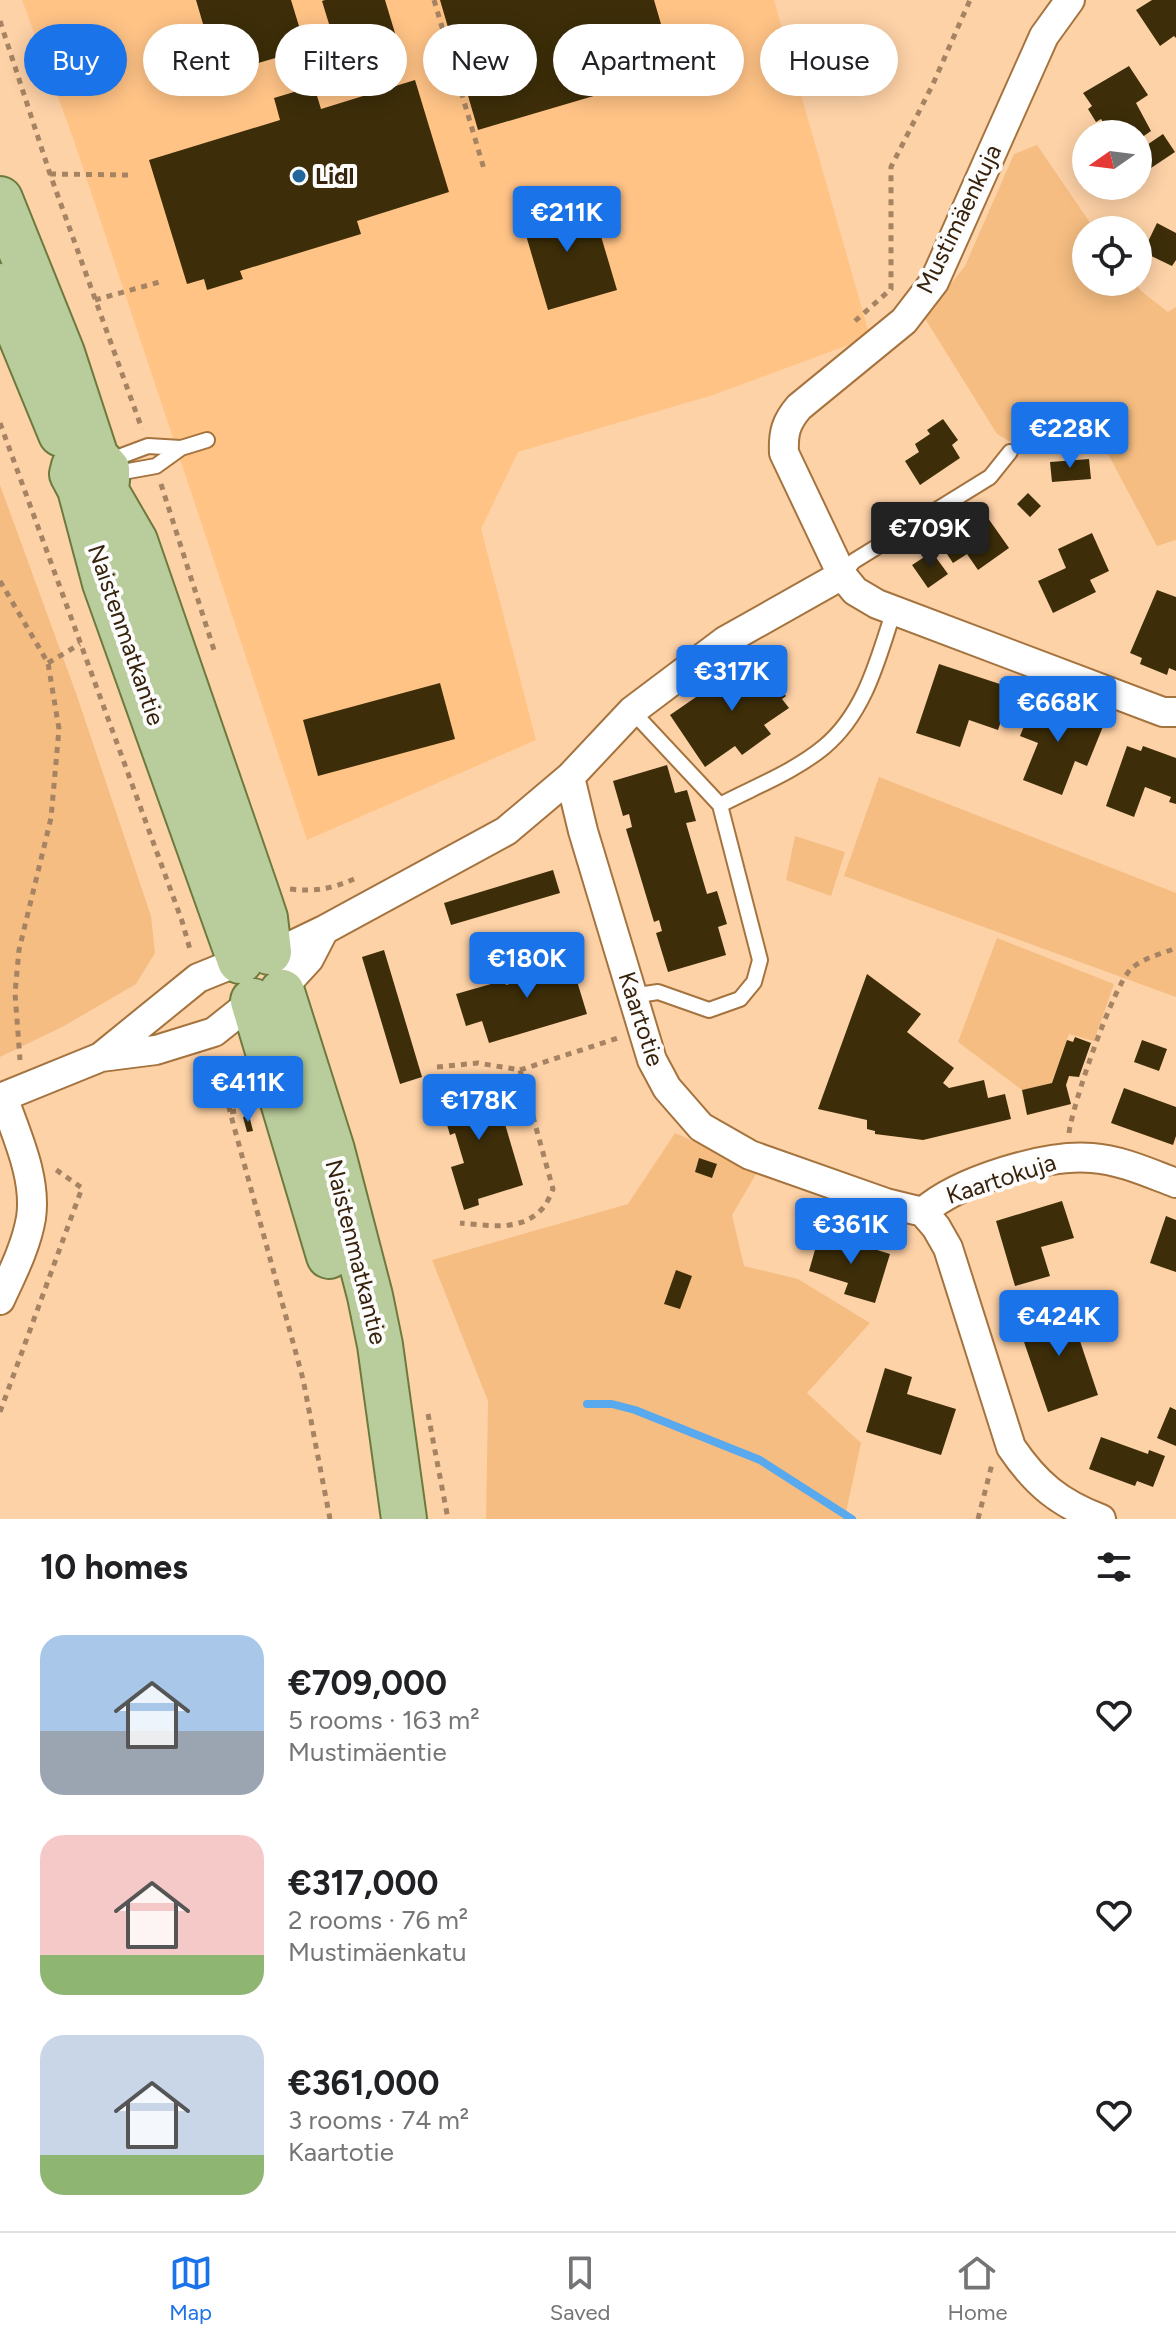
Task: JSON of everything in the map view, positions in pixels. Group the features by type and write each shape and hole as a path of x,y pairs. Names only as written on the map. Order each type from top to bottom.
{"main road":[{"name":"Naistenmatkantie","path":"0,199 62,353 94,472"},
{"name":"Naistenmatkantie","path":"0,286 94,472 135,541 265,918 268,974 319,1220 354,1349 394,1519"},
{"name":"Naistenmatkantie","path":"268,974 332,1150 370,1296 380,1345 404,1519"}],"street":[{"name":"Mustimäenkuja","path":"842,575 784,453 783,435 788,419 904,321 934,282 1044,36 1070,0"},
{"path":"101,1057 198,978 268,974 309,959 324,930 506,831 570,777 632,711 725,641 842,575 855,591 894,610 1163,712 1176,712"},
{"name":"Kaartotie","path":"570,777 632,996 652,1060 667,1088 701,1127 750,1155 886,1203 923,1212"},
{"path":"0,1300 20,1258 31,1220 32,1204 9,1095 101,1057 156,1050 214,1032 268,974"},
{"name":"Kaartokuja","path":"923,1212 941,1197 968,1185 1041,1162 1066,1158 1114,1161 1176,1183"},
{"path":"923,1212 948,1248 1011,1447 1030,1474 1054,1495 1101,1519"}],"lane":[{"path":"94,472 156,466 181,448 207,440"},
{"path":"94,472 148,446 181,448"},
{"path":"842,575 854,561 990,477 1010,452"},
{"path":"720,805 793,768 825,747 855,711 875,670 894,610"},
{"path":"632,711 720,805 760,960 754,982 740,999 709,1010 658,992 632,996"}],"path":[{"path":"434,0 484,169"},
{"path":"891,289 891,167 933,84 970,0"},
{"path":"50,174 130,175"},
{"path":"95,300 163,281"},
{"path":"0,423 182,921 198,978"},
{"path":"0,581 48,663 59,729 51,818 19,950 15,993 17,1046 9,1095"},
{"path":"48,663 80,644"},
{"path":"1066,1158 1071,1121 1120,983 1138,963 1176,948"},
{"path":"214,1032 230,1112 303,1379 330,1519"},
{"path":"437,1067 478,1063 520,1070 620,1037"},
{"path":"460,1223 499,1227 522,1222 541,1211 553,1189 520,1070"},
{"path":"230,1112 253,1109"}],"shaded area":[{"path":"22,0 774,0 781,24 760,24 760,96 801,96 870,337 713,395 518,452 481,529 536,740 307,840 58,96 127,96 127,24 31,24"},
{"path":"1037,145 1085,216 1072,216 1072,296 1147,296 1168,312 1176,307 1176,540 1157,546 1100,439 1031,454 997,434 924,317 965,266 1014,154"},
{"path":"0,485 76,693 151,916 155,953 136,984 64,1026 0,1057"},
{"path":"879,777 1176,893 1176,997 844,876"},
{"path":"795,836 845,852 831,896 786,880"},
{"path":"997,938 1114,984 1094,1041 1069,1034 1052,1083 1022,1090 958,1042"},
{"path":"675,1133 759,1169 732,1215 744,1266 798,1279 870,1323 807,1393 861,1443 846,1512 855,1519 486,1519 488,1401 432,1260 628,1204"}],"building":[{"path":"196,0 291,0 298,24 275,24 275,58 259,63 259,24 203,24"},
{"path":"385,0 392,24 329,24 322,1"},
{"path":"440,0 654,0 661,24 553,24 553,96 593,96 478,130 468,96 537,96 537,24 447,24"},
{"path":"1152,0 1176,0 1176,38 1174,36 1160,46 1136,10"},
{"path":"1129,66 1148,95 1136,103 1145,120 1095,120 1088,109 1092,106 1083,93"},
{"name":"Lidl","path":"415,80 449,192 357,221 361,234 240,271 243,279 207,290 204,279 187,284 149,160 280,120 274,98 317,96 321,109 363,96 407,96 407,82"},
{"path":"1163,134 1175,152 1152,167 1152,141"},
{"path":"552,198 557,216 592,206 617,290 548,310 518,208"},
{"path":"1157,223 1176,233 1176,260 1172,266 1152,256 1152,233"},
{"path":"943,419 958,440 952,445 960,458 920,485 905,461 919,452 915,444 930,434 927,430"},
{"path":"1089,459 1091,479 1052,482 1050,462"},
{"path":"1028,493 1041,506 1030,517 1017,504"},
{"path":"983,511 1009,548 978,570 967,554 953,563 939,542"},
{"path":"1092,533 1109,571 1090,580 1096,592 1053,613 1038,581 1066,568 1058,549"},
{"path":"932,552 948,574 928,588 912,565"},
{"path":"1157,590 1176,597 1176,671 1169,668 1167,675 1140,664 1142,658 1130,653"},
{"path":"757,655 786,696 782,699 789,708 764,725 771,734 742,755 735,746 705,767 670,715 715,684 718,688 723,684 721,681"},
{"path":"939,664 1012,688 998,730 969,720 960,747 916,733"},
{"path":"440,683 455,739 318,776 303,720"},
{"path":"1036,697 1104,724 1087,766 1075,761 1062,795 1023,780 1038,743 1020,736"},
{"path":"1127,746 1141,751 1143,746 1176,758 1176,804 1169,802 1171,797 1145,787 1134,817 1106,806"},
{"path":"667,765 675,793 687,790 696,821 686,823 707,894 717,891 727,924 718,927 726,955 668,972 656,933 662,931 659,920 654,922 626,829 632,827 629,814 623,816 613,781"},
{"path":"553,870 560,893 451,925 444,903"},
{"path":"384,950 422,1077 400,1084 362,957"},
{"path":"575,950 580,966 573,968 587,1014 489,1043 482,1021 466,1026 456,994 505,980 506,985 536,976 532,963"},
{"path":"867,974 921,1014 907,1032 954,1068 943,1083 949,1088 984,1080 988,1098 1005,1094 1011,1119 923,1140 875,1134 875,1131 867,1129 867,1120 818,1109"},
{"path":"1075,1037 1091,1043 1079,1077 1069,1076 1066,1085 1071,1104 1027,1115 1022,1090 1052,1083 1067,1040 1073,1042"},
{"path":"1142,1040 1167,1049 1159,1071 1134,1062"},
{"path":"467,1077 472,1094 494,1087 523,1185 478,1199 479,1205 464,1210 451,1167 464,1163 455,1133 450,1135 436,1087"},
{"path":"1124,1088 1176,1107 1173,1145 1111,1123"},
{"path":"249,1115 253,1131 247,1132 243,1117"},
{"path":"699,1158 717,1164 712,1178 695,1172"},
{"path":"1062,1201 1074,1238 1041,1247 1050,1276 1015,1286 996,1221"},
{"path":"1166,1216 1176,1220 1176,1272 1150,1263"},
{"path":"820,1232 890,1254 875,1303 844,1294 848,1283 809,1271"},
{"path":"676,1270 692,1276 680,1309 664,1304"},
{"path":"1067,1302 1098,1395 1048,1412 1024,1342 1032,1340 1025,1316"},
{"path":"885,1368 912,1377 907,1394 956,1409 941,1455 866,1432"},
{"path":"1170,1407 1176,1410 1176,1446 1157,1438"},
{"path":"1101,1437 1148,1454 1149,1450 1165,1456 1153,1487 1137,1481 1135,1486 1089,1469"}],"waterway":[{"path":"587,1404 612,1404 635,1410 760,1460 852,1519"}],"place":[{"name":"Lidl","path":"299,176"}]}
